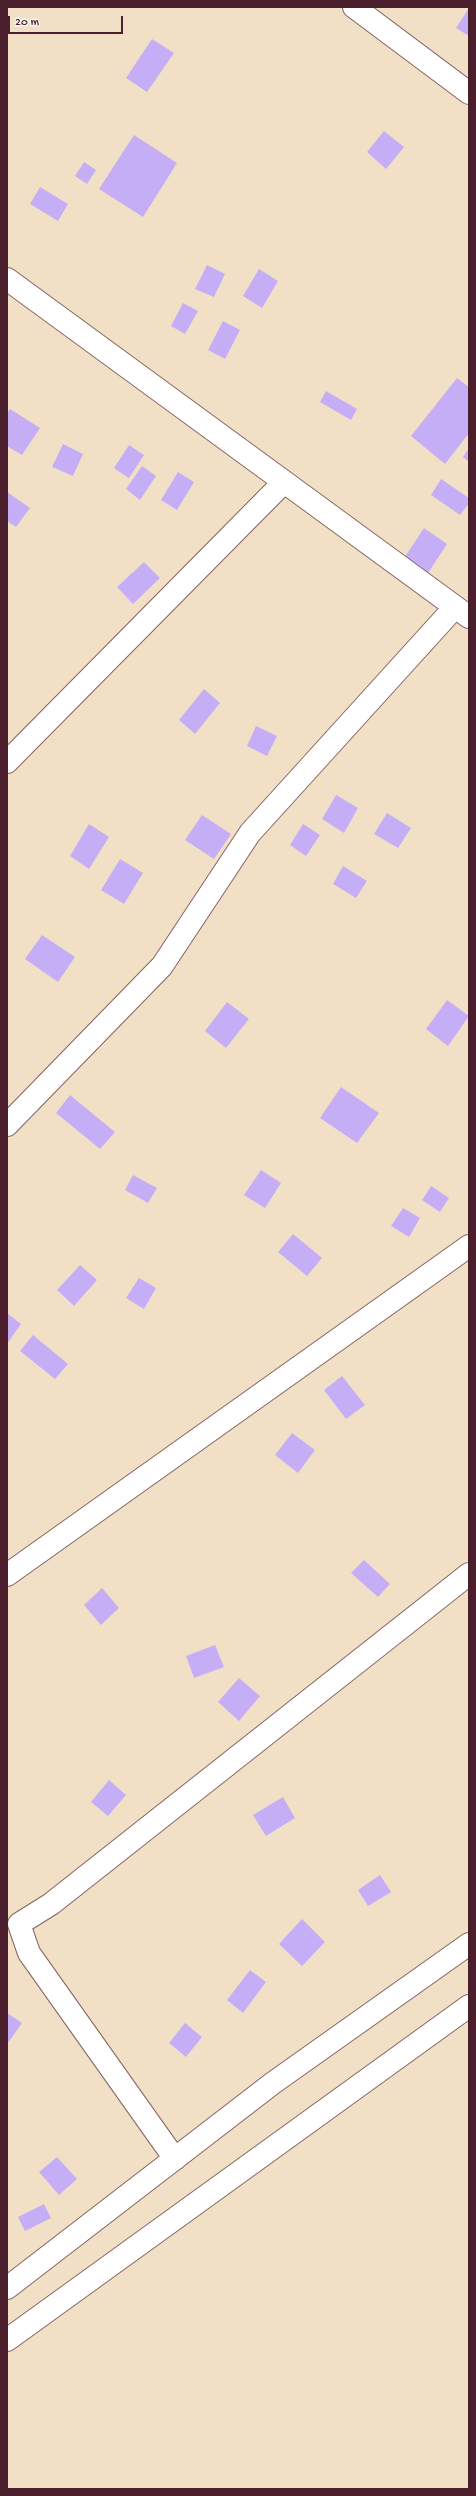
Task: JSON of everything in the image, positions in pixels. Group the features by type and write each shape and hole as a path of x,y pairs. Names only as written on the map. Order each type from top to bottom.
{"street":[{"path":"354,7 469,93"},
{"path":"7,279 462,612 250,833 162,966 7,1125"},
{"path":"7,762 284,482"},
{"path":"7,1575 469,1246"},
{"path":"175,2159 29,1953 19,1924 50,1904 469,1574"},
{"path":"7,2288 273,2083 469,1944"},
{"path":"7,2340 469,2006"}],"building":[{"path":"469,8 469,36 456,28"},
{"path":"152,39 174,53 147,92 126,78"},
{"path":"384,131 404,147 386,169 367,152"},
{"path":"134,135 177,163 143,217 99,189"},
{"path":"84,162 96,170 87,184 75,176"},
{"path":"40,187 68,204 58,221 30,204"},
{"path":"207,265 225,274 214,297 195,289"},
{"path":"259,269 278,281 262,308 243,296"},
{"path":"183,303 198,311 185,334 171,326"},
{"path":"223,321 240,330 225,359 208,350"},
{"path":"457,378 469,387 469,433 445,464 411,436"},
{"path":"326,391 357,409 351,420 320,402"},
{"path":"10,409 40,428 22,455 7,446 7,413"},
{"path":"63,444 83,454 73,476 52,467"},
{"path":"129,445 144,455 129,478 114,468"},
{"path":"469,448 469,462 463,457"},
{"path":"142,466 156,476 140,500 126,489"},
{"path":"178,472 194,482 177,510 161,500"},
{"path":"441,479 469,498 469,503 460,515 431,495"},
{"path":"7,492 30,508 16,527 7,521"},
{"path":"424,528 447,544 428,573 404,558"},
{"path":"144,562 160,578 133,604 117,587"},
{"path":"204,689 220,703 195,734 179,720"},
{"path":"256,726 277,736 267,756 247,746"},
{"path":"336,795 358,808 344,833 322,819"},
{"path":"387,813 411,828 398,848 374,834"},
{"path":"202,815 231,834 214,859 185,840"},
{"path":"89,824 109,837 89,869 70,856"},
{"path":"303,824 320,835 306,856 290,845"},
{"path":"120,859 143,873 124,904 101,890"},
{"path":"343,866 367,881 356,898 333,884"},
{"path":"42,935 75,957 58,982 25,959"},
{"path":"447,1000 469,1016 448,1046 426,1029"},
{"path":"227,1002 249,1019 226,1048 205,1031"},
{"path":"341,1087 379,1113 357,1143 320,1118"},
{"path":"70,1095 115,1132 100,1149 56,1113"},
{"path":"261,1170 281,1183 265,1208 244,1195"},
{"path":"133,1175 157,1188 148,1203 125,1190"},
{"path":"431,1186 449,1198 440,1212 422,1200"},
{"path":"403,1208 420,1218 409,1237 391,1226"},
{"path":"293,1234 322,1258 307,1276 278,1252"},
{"path":"80,1265 97,1280 74,1306 57,1290"},
{"path":"139,1278 156,1288 144,1309 126,1298"},
{"path":"7,1313 21,1324 7,1344"},
{"path":"33,1335 68,1364 55,1379 20,1351"},
{"path":"342,1376 365,1405 346,1419 324,1390"},
{"path":"292,1433 315,1450 298,1473 275,1455"},
{"path":"364,1560 390,1584 378,1597 351,1573"},
{"path":"102,1588 119,1608 101,1625 84,1605"},
{"path":"215,1645 224,1667 194,1678 186,1656"},
{"path":"239,1678 260,1696 239,1721 218,1702"},
{"path":"109,1780 126,1795 108,1816 91,1802"},
{"path":"283,1797 295,1818 266,1836 253,1815"},
{"path":"380,1875 391,1892 368,1906 358,1890"},
{"path":"302,1919 325,1942 302,1966 279,1944"},
{"path":"250,1970 266,1982 243,2013 227,2000"},
{"path":"7,2013 22,2023 7,2044"},
{"path":"185,2023 202,2037 186,2057 169,2043"},
{"path":"57,2157 77,2179 59,2195 39,2172"},
{"path":"44,2204 51,2218 25,2231 18,2217"}]}
